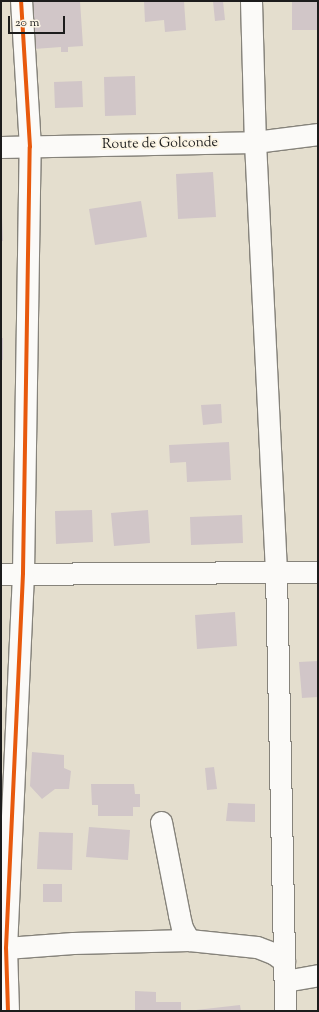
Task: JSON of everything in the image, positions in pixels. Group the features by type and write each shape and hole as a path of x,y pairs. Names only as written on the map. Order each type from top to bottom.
{"street":[{"path":"8,1011 6,948 23,573 30,147 21,1"},
{"path":"251,1 255,142 276,573 285,1011"},
{"name":"Route de Golconde","path":"1,148 255,142 318,134"},
{"path":"1,574 318,572"},
{"path":"161,822 182,928 189,940"},
{"path":"6,948 72,943 189,940 257,947 284,961"},
{"path":"285,981 318,975"}],"building":[{"path":"30,1 80,1 83,46 68,47 68,52 61,52 61,47 34,49"},
{"path":"144,1 184,1 186,30 165,32 164,20 145,22"},
{"path":"213,1 223,1 225,20 215,21"},
{"path":"292,1 318,1 318,30 292,30"},
{"path":"135,76 136,115 105,116 104,77"},
{"path":"82,81 83,107 55,108 54,82"},
{"path":"213,172 216,217 178,219 176,174"},
{"path":"141,201 147,237 95,245 89,209"},
{"path":"2,216 3,241 1,241"},
{"path":"1,338 3,338 3,360 1,360"},
{"path":"221,404 222,423 203,425 201,405"},
{"path":"229,442 231,480 187,482 186,462 170,463 169,445"},
{"path":"92,510 93,542 56,544 55,511"},
{"path":"148,510 150,543 114,546 111,513"},
{"path":"242,515 243,543 191,545 190,517"},
{"path":"235,612 237,646 197,649 195,615"},
{"path":"318,661 318,697 302,698 299,662"},
{"path":"32,752 64,755 64,768 71,771 69,789 55,789 42,799 30,786"},
{"path":"214,767 217,789 207,790 205,768"},
{"path":"91,784 134,784 135,794 140,794 140,807 133,807 133,816 98,816 98,805 92,805"},
{"path":"228,803 255,804 255,822 226,821"},
{"path":"89,827 130,830 128,860 86,857"},
{"path":"39,832 73,833 72,870 37,869"},
{"path":"43,884 62,884 62,902 43,902"},
{"path":"135,991 156,992 156,1002 181,1002 181,1011 135,1011"},
{"path":"240,1005 241,1011 196,1011 196,1010"}],"cycle path":[{"path":"8,1011 6,948 23,573 30,147 21,1"}]}
